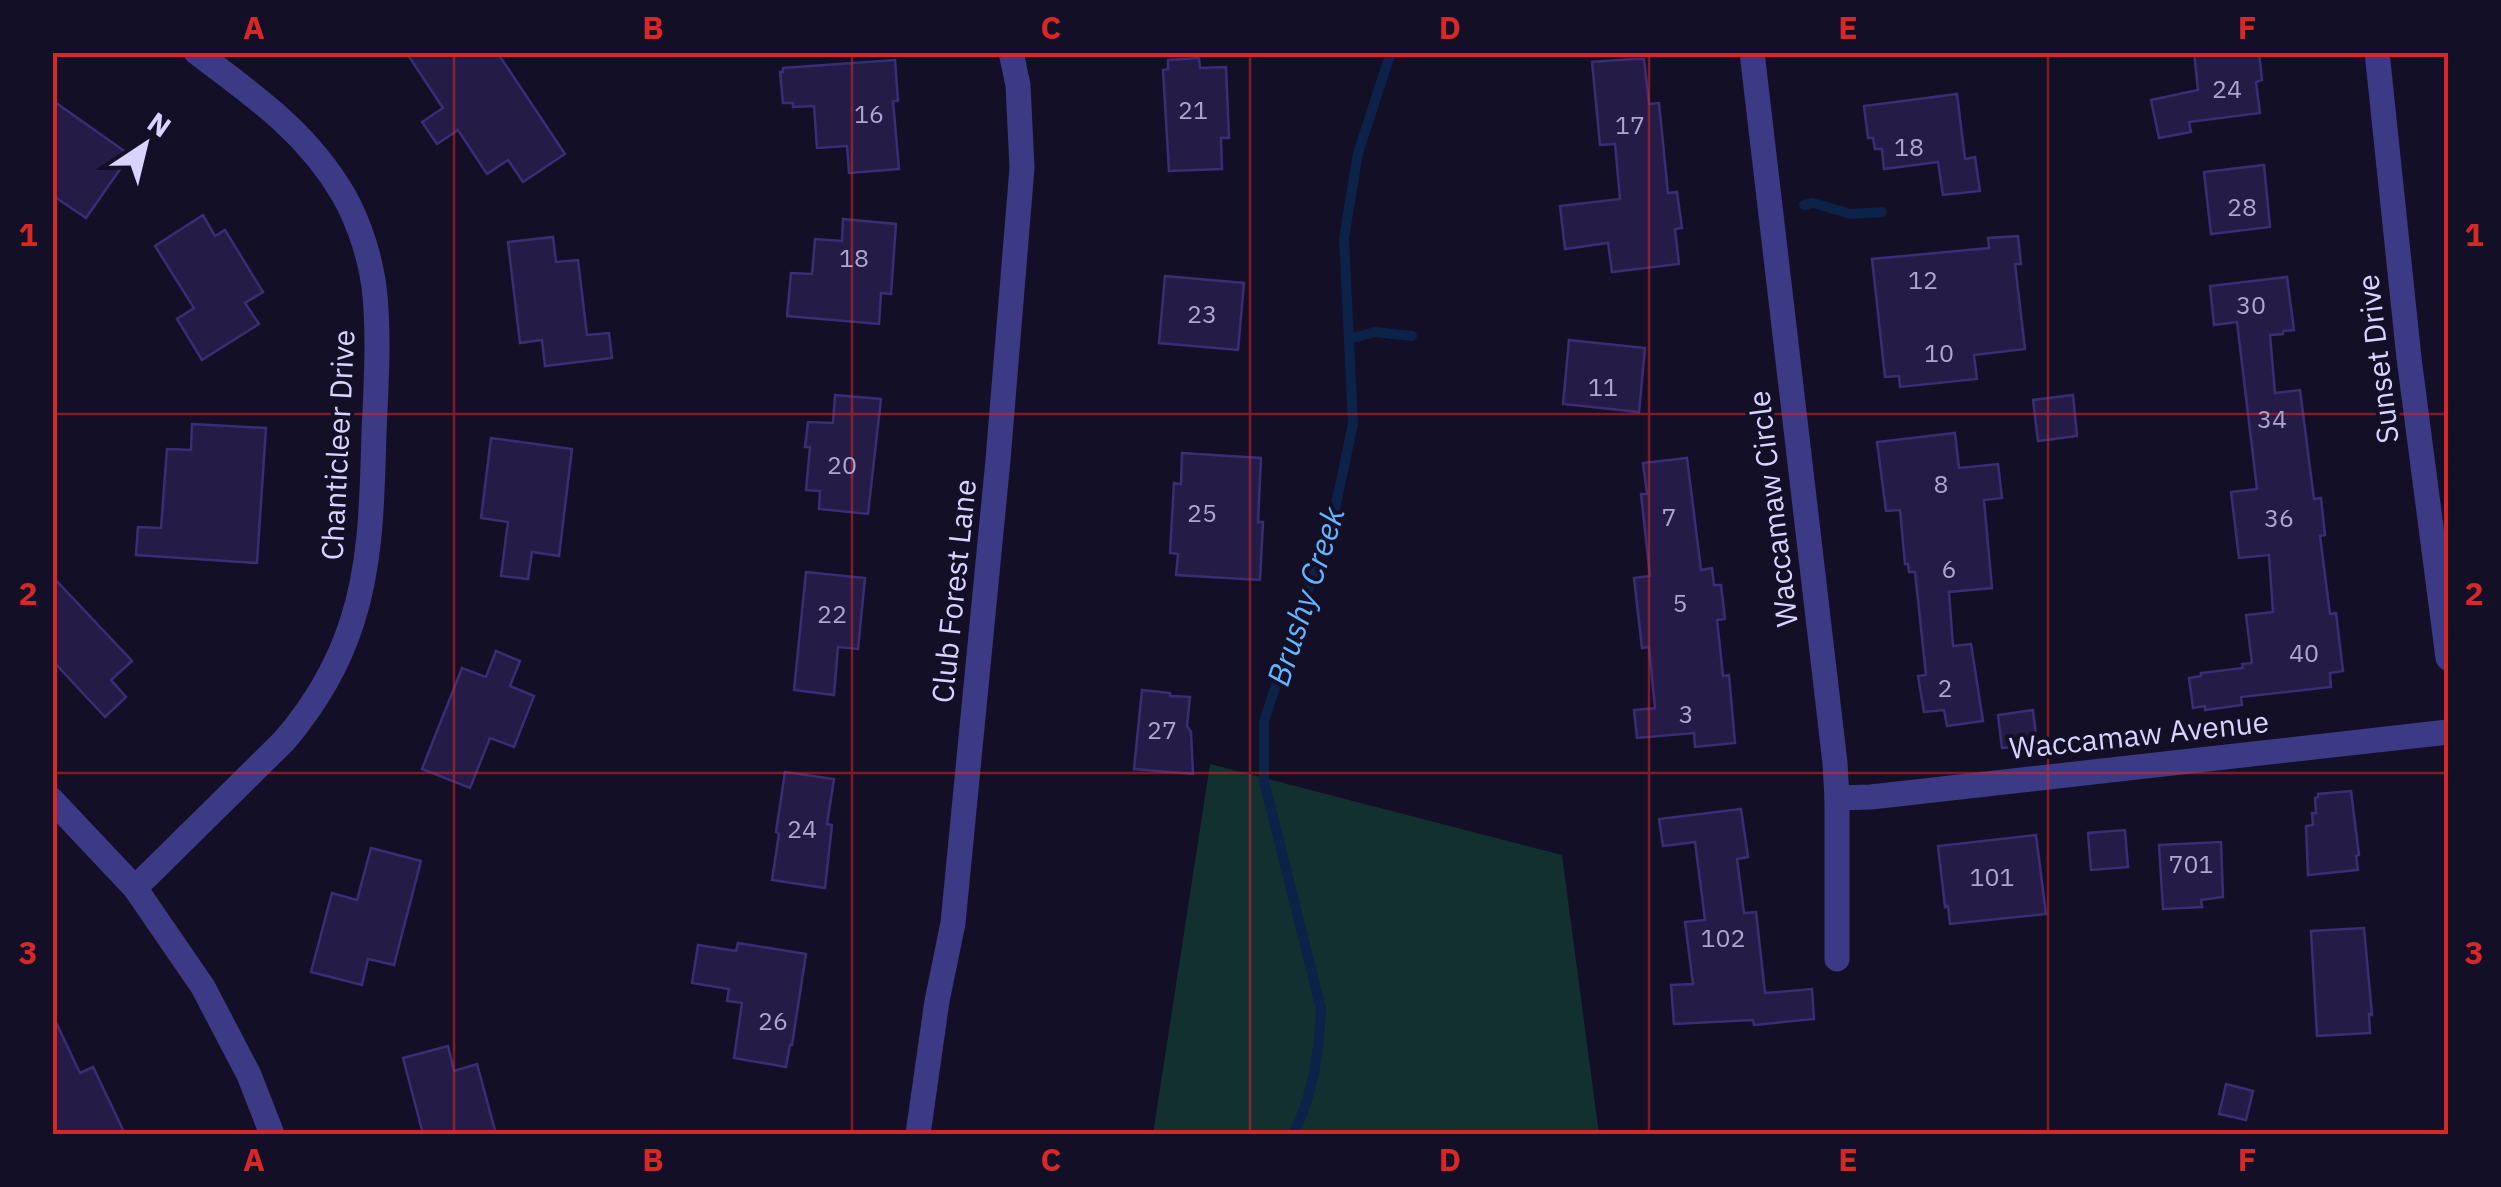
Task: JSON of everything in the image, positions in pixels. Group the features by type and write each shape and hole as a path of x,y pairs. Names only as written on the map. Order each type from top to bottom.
{"street":[{"name":"Chanticleer Drive","path":"135,888 284,741 328,680 352,624 362,587 372,505 375,293 359,228 344,196 302,138 275,112 196,52"},
{"name":"Club Forest Lane","path":"918,1134 953,923 998,460 1022,168 1018,85 1011,52"},
{"name":"Waccamaw Circle","path":"1752,52 1837,798 1838,959"},
{"name":"Sunset Drive","path":"2377,52 2408,358 2448,658"},
{"name":"Waccamaw Avenue","path":"1837,798 2448,732"},
{"path":"52,800 135,888 203,987 249,1075 272,1134"}],"green space":[{"path":"1210,764 1562,855 1599,1134 1153,1134"}],"building":[{"path":"406,52 497,52 565,154 523,182 508,160 487,174 458,130 437,144 422,122 443,108"},
{"path":"2194,52 2259,52 2262,80 2256,82 2260,113 2189,122 2191,132 2159,138 2151,100 2198,90"},
{"path":"1199,58 1200,68 1226,67 1229,138 1221,138 1222,169 1169,171 1163,70 1168,69 1168,60"},
{"path":"1644,59 1649,104 1659,103 1668,193 1677,192 1682,228 1675,229 1679,264 1612,272 1608,243 1565,249 1560,206 1620,199 1615,144 1600,145 1592,62"},
{"path":"895,60 898,101 893,101 899,169 849,173 847,146 817,148 814,106 793,107 793,103 783,103 780,72 783,68"},
{"path":"1957,94 1965,159 1975,157 1980,191 1943,195 1938,162 1884,169 1882,149 1875,149 1873,138 1868,138 1864,106"},
{"path":"52,100 130,155 86,218 52,195"},
{"path":"2264,165 2270,227 2211,234 2204,172"},
{"path":"203,215 215,236 225,230 263,292 245,303 259,324 202,360 177,319 194,308 155,246"},
{"path":"843,219 896,224 891,294 881,293 879,324 787,316 791,273 812,274 815,239 842,241"},
{"path":"2018,236 2021,264 2015,264 2025,349 1974,355 1977,379 1900,387 1899,376 1885,377 1872,259 1989,248 1988,238"},
{"path":"553,237 556,262 578,260 587,335 609,333 612,358 545,366 542,340 520,343 508,242"},
{"path":"1165,276 1244,283 1238,350 1159,343"},
{"path":"2287,277 2294,330 2270,335 2275,393 2300,390 2314,499 2321,498 2325,535 2320,536 2330,614 2336,613 2343,671 2330,673 2331,687 2241,697 2242,705 2193,708 2189,678 2252,663 2246,615 2273,612 2269,555 2239,558 2231,492 2257,489 2237,322 2214,325 2210,286"},
{"path":"1569,340 1645,348 1639,412 1563,404"},
{"path":"835,395 881,399 868,514 819,509 820,491 806,490 808,422 833,423"},
{"path":"2073,395 2077,436 2038,441 2033,400"},
{"path":"192,424 266,428 257,563 136,555 138,527 161,528 167,449 191,450"},
{"path":"1955,433 1959,468 1998,464 2002,498 1984,500 1992,588 1949,592 1953,646 1971,644 1983,721 1947,726 1944,710 1924,712 1918,676 1926,675 1915,572 1909,572 1905,564 1900,510 1886,511 1877,442"},
{"path":"491,438 572,449 559,556 532,552 528,579 501,576 508,522 481,518"},
{"path":"1182,453 1261,458 1260,580 1176,575 1178,554 1170,553 1174,483 1181,484"},
{"path":"1687,458 1701,570 1712,568 1714,585 1721,585 1725,619 1717,620 1723,676 1729,675 1735,743 1695,747 1694,733 1637,738 1634,710 1655,708 1649,647 1642,648 1634,578 1650,576 1641,494 1647,494 1643,463"},
{"path":"806,572 865,578 858,649 838,647 834,695 794,690"},
{"path":"52,576 132,661 111,680 126,697 105,717 52,660"},
{"path":"496,651 520,661 510,686 534,696 514,747 490,738 470,788 422,769 462,668 486,677"},
{"path":"1142,690 1190,697 1187,726 1191,732 1193,774 1134,769"},
{"path":"2033,710 2037,744 2002,748 1998,715"},
{"path":"785,772 834,779 827,824 832,825 825,888 772,880"},
{"path":"2351,791 2358,870 2308,875 2306,826 2313,825 2315,798 2318,794"},
{"path":"1741,809 1748,857 1737,859 1744,913 1756,912 1765,993 1812,989 1814,1019 1754,1025 1753,1020 1674,1024 1671,985 1693,984 1685,922 1705,920 1695,842 1663,846 1659,819"},
{"path":"2125,830 2128,867 2091,870 2088,833"},
{"path":"2036,835 2046,914 1950,924 1938,846"},
{"path":"2221,842 2223,897 2201,900 2202,907 2163,909 2159,845"},
{"path":"371,848 421,861 394,965 368,959 362,985 311,972 332,893 357,900"},
{"path":"2364,928 2372,1015 2369,1014 2370,1033 2317,1036 2311,931"},
{"path":"738,943 806,954 786,1067 734,1058 742,1003 727,1001 729,989 692,983 698,945 736,951"},
{"path":"52,1014 80,1073 93,1067 125,1134 52,1134"},
{"path":"448,1046 454,1071 477,1064 496,1134 423,1134 403,1058"},
{"path":"2226,1084 2253,1091 2246,1120 2219,1114"}],"waterway":[{"name":"Brushy Creek","path":"1293,1134 1314,1074 1321,1009 1264,781 1264,721 1335,509 1353,424 1344,238 1358,153 1391,52"},
{"path":"1804,205 1813,203 1851,214 1882,212"},
{"path":"1349,339 1375,332 1412,336"}]}
